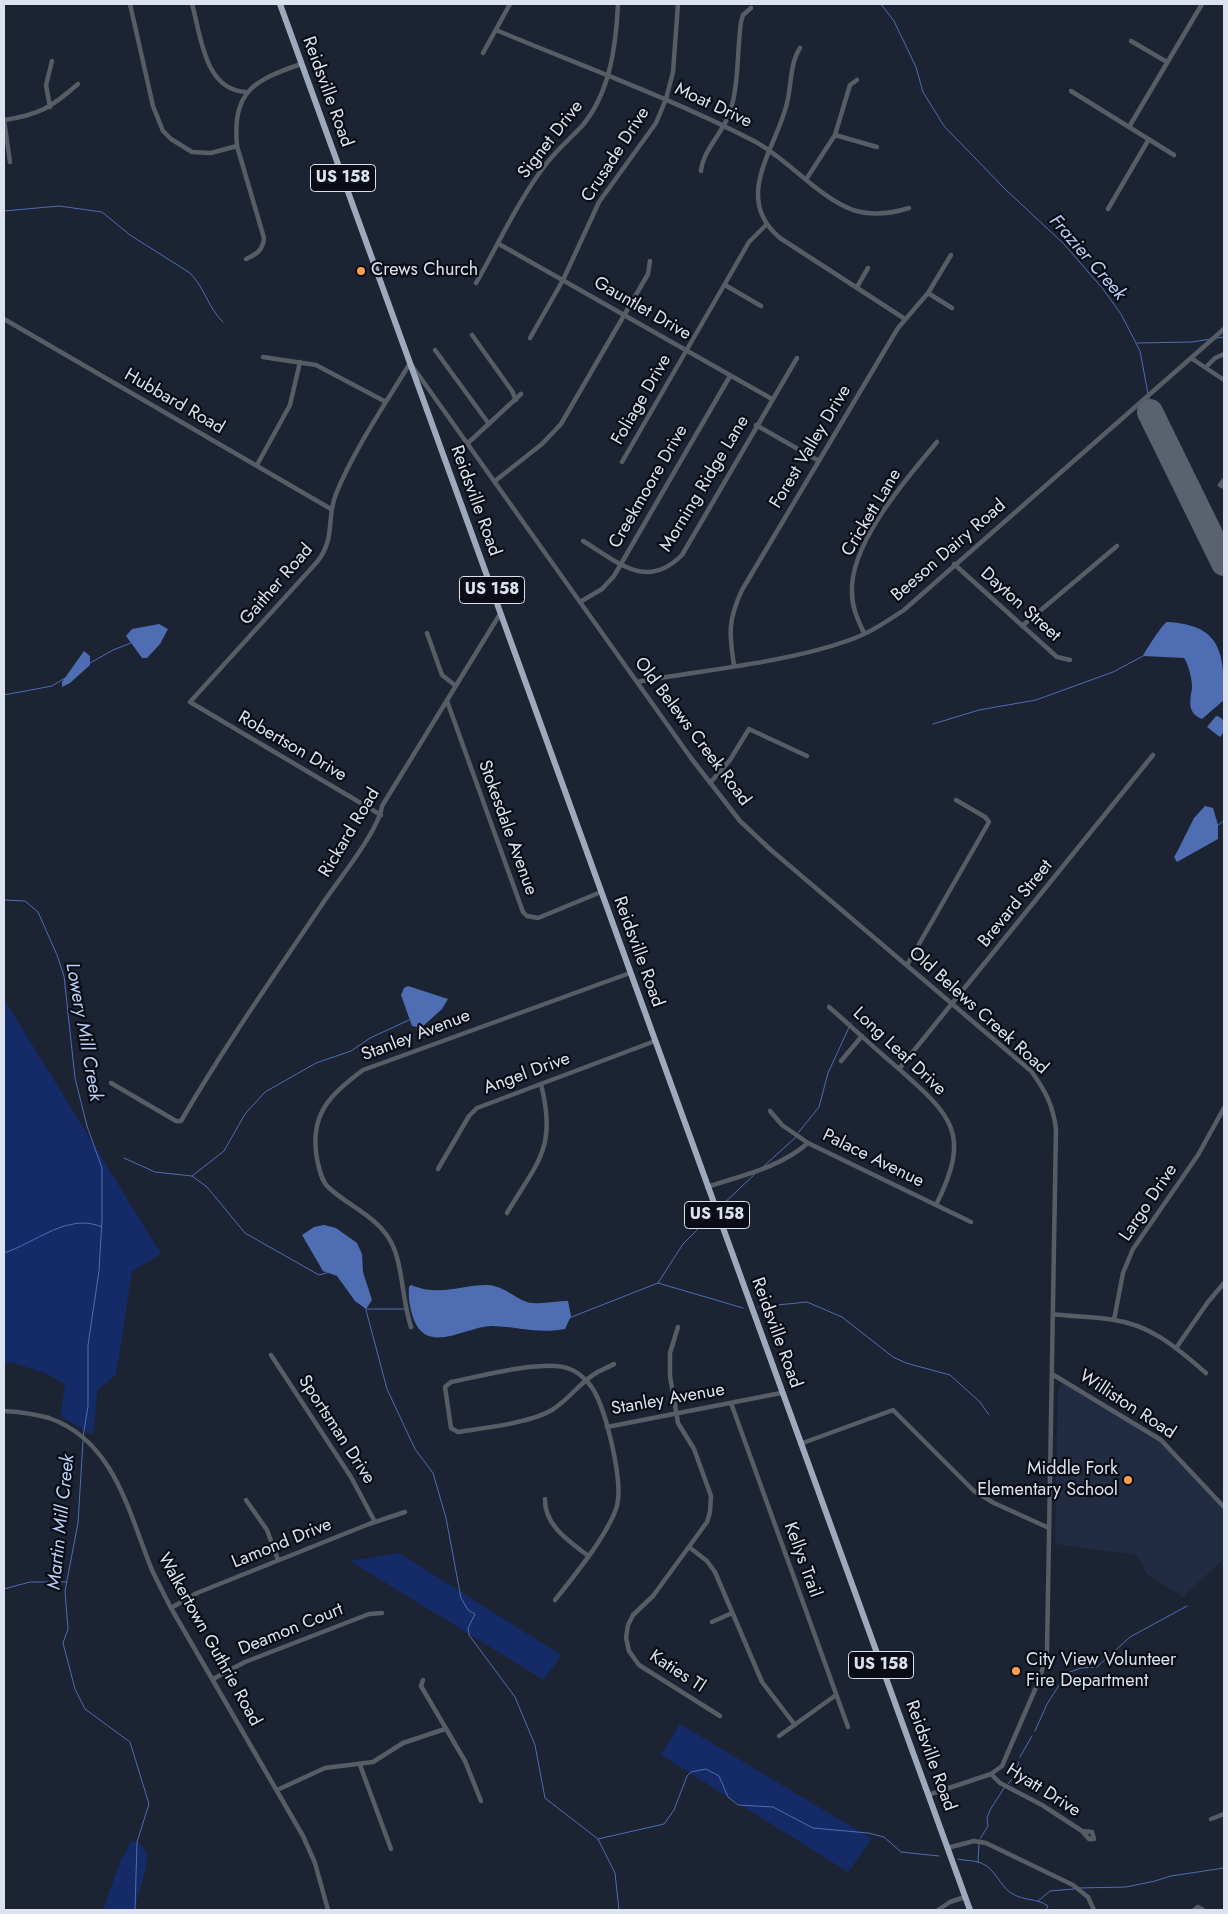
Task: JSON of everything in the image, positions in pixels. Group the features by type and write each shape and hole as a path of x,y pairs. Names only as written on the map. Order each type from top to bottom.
{"highway":[{"name":"Reidsville Road","path":"280,4 781,1393 970,1910"}],"street":[{"path":"130,4 153,106 163,130 171,140 192,152 211,153 237,146"},
{"path":"192,4 213,74 220,82 238,92 246,92"},
{"path":"483,53 510,4"},
{"name":"Signet Drive","path":"476,283 543,167 591,113 613,60 617,35 618,4"},
{"name":"Crusade Drive","path":"530,338 563,280 599,202 646,138 666,99 673,72 678,4"},
{"path":"1130,127 1202,4"},
{"path":"701,171 702,162 724,126 733,104 740,22 743,15 751,8"},
{"name":"Moat Drive","path":"496,30 666,99 724,126 770,150 837,201 860,212 887,213 909,208"},
{"path":"1131,41 1167,62"},
{"path":"800,48 793,58 786,106 760,176 757,190 758,205 766,224 780,238 905,319"},
{"path":"50,107 46,85 52,61"},
{"path":"246,259 258,252 263,246 264,238 237,146 237,121 246,92 259,81 301,64"},
{"path":"807,178 835,136 850,85 857,80"},
{"path":"10,162 4,120 30,116 50,107 78,84"},
{"path":"1071,91 1174,155"},
{"path":"835,136 877,147"},
{"path":"1108,209 1149,139"},
{"name":"Foliage Drive","path":"622,462 745,248 754,235 766,224"},
{"name":"Gauntlet Drive","path":"499,244 772,399"},
{"name":"Forest Valley Drive","path":"734,665 729,634 733,608 905,319 928,293 951,255"},
{"path":"495,482 542,444 561,424 648,274 650,260"},
{"path":"856,287 868,268"},
{"path":"725,285 762,306"},
{"path":"928,293 952,308"},
{"name":"Hubbard Road","path":"4,319 331,509"},
{"name":"Beeson Dairy Road","path":"637,682 796,654 847,641 880,626 904,610 954,564 1224,329"},
{"path":"472,335 512,391 516,400"},
{"path":"435,350 489,424"},
{"path":"1206,367 1215,358 1224,354"},
{"path":"263,357 300,362 330,370 386,402"},
{"name":"Morning Ridge Lane","path":"583,541 635,571 649,573 670,567 682,556 796,358"},
{"path":"1191,358 1224,380"},
{"path":"257,465 290,405 300,362"},
{"name":"Gaither Road","path":"190,702 319,560 330,541 331,509 341,481 410,364"},
{"name":"Old Belews Creek Road","path":"410,364 468,442 637,682 740,821 771,850 1031,1071 1046,1091 1053,1107 1056,1129 1048,1642 1040,1678 1006,1760 991,1774 928,1795"},
{"name":"Creekmoore Drive","path":"580,602 602,589 614,576 730,376"},
{"path":"468,442 521,394"},
{"path":"756,425 819,461"},
{"name":"Crickett Lane","path":"864,634 854,613 852,593 853,575 859,553 898,490 937,442"},
{"path":"1222,486 1224,480"},
{"path":"1022,626 1118,546"},
{"name":"Dayton Street","path":"954,564 1057,657 1070,660"},
{"name":"Rickard Road","path":"110,1083 176,1121 181,1121 217,1061 381,815 382,806 500,614"},
{"path":"427,634 442,675 456,686"},
{"name":"Stokesdale Avenue","path":"447,700 523,912 531,918 538,918 601,892"},
{"name":"Robertson Drive","path":"190,702 381,815"},
{"path":"710,783 730,760 749,728 807,756"},
{"name":"Brevard Street","path":"899,1069 1153,755"},
{"path":"906,965 989,822 985,817 956,800"},
{"name":"Stanley Avenue","path":"411,1327 390,1242 375,1222 326,1185 320,1172 315,1139 318,1119 323,1108 330,1098 363,1070 630,973"},
{"name":"Long Leaf Drive","path":"829,1006 934,1100 952,1130 954,1155 952,1170 936,1205"},
{"path":"841,1061 862,1036"},
{"name":"Angel Drive","path":"438,1169 469,1116 477,1108 655,1041"},
{"path":"506,1213 542,1154 546,1141 547,1111 540,1084"},
{"name":"Largo Drive","path":"1114,1320 1123,1274 1133,1249 1198,1155 1224,1108"},
{"name":"Palace Avenue","path":"770,1111 782,1125 808,1143 971,1222"},
{"path":"707,1187 773,1166 788,1158 808,1143"},
{"path":"1176,1348 1208,1302 1224,1284"},
{"path":"1053,1314 1135,1324 1176,1348 1206,1373"},
{"name":"Katies Tl","path":"678,1327 669,1366 680,1429 694,1449 711,1502 707,1522 653,1596 633,1615 626,1631 627,1644 632,1657 639,1665 720,1716"},
{"name":"Sportsman Drive","path":"271,1355 347,1472 375,1522"},
{"path":"587,1381 571,1369 548,1364 451,1382 445,1388 451,1428 458,1432 525,1419 550,1411 566,1400 587,1381 592,1375 614,1364"},
{"name":"Williston Road","path":"1052,1374 1161,1440 1224,1507"},
{"name":"Stanley Avenue","path":"587,1381 595,1393 607,1427 781,1393"},
{"name":"Kellys Trail","path":"731,1403 848,1727"},
{"path":"800,1444 893,1410 974,1490 994,1504 1049,1528"},
{"name":"Walkertown Guthrie Road","path":"4,1411 51,1419 83,1438 98,1452 117,1480 153,1572 171,1608 303,1836 316,1863 328,1910"},
{"path":"555,1600 604,1533 617,1507 619,1479 607,1427"},
{"path":"545,1499 544,1506 554,1526 588,1555"},
{"path":"246,1500 267,1530 278,1560"},
{"name":"Lamond Drive","path":"171,1608 197,1593 375,1522 405,1512"},
{"path":"688,1547 711,1566 762,1682 795,1725"},
{"name":"Deamon Court","path":"213,1679 263,1655 369,1614 382,1613"},
{"path":"712,1622 732,1613"},
{"path":"423,1680 422,1686 465,1761 481,1801"},
{"path":"779,1736 836,1695"},
{"path":"277,1790 325,1768 360,1765 381,1758 403,1743 445,1729"},
{"path":"360,1765 391,1849"},
{"name":"Hyatt Drive","path":"991,1774 1000,1783 1042,1805 1082,1831"},
{"path":"1211,1820 1224,1814"},
{"path":"947,1848 974,1841 986,1843 1073,1885 1090,1900 1094,1910"},
{"path":"938,1910 946,1904 965,1897"},
{"path":"1194,1910 1198,1907 1203,1910"}],"shaded area":[{"path":"1167,622 1185,624 1199,629 1216,644 1220,655 1223,668 1224,700 1202,719 1192,710 1190,702 1192,681 1186,660 1184,658 1143,656 1158,632"},
{"path":"159,624 168,629 160,644 147,658 142,658 126,636 132,629"},
{"path":"84,651 90,656 90,665 70,683 62,687 62,682"},
{"path":"1216,716 1224,721 1224,731 1220,737 1207,727"},
{"path":"1205,806 1213,808 1218,825 1218,839 1177,862 1174,857 1194,818"},
{"path":"408,986 448,999 442,1009 421,1028 412,1026 401,995 404,988"},
{"path":"4,999 161,1254 132,1271 116,1375 98,1389 93,1435 61,1416 65,1384 45,1373 10,1362 4,1365"},
{"path":"324,1225 336,1228 357,1243 362,1254 363,1272 372,1300 366,1309 355,1301 337,1276 323,1271 302,1235 314,1227"},
{"path":"411,1285 431,1290 449,1290 477,1285 494,1286 527,1302 568,1301 571,1316 565,1329 538,1331 493,1326 449,1336 429,1336 420,1331 414,1320 409,1299 409,1287"},
{"name":"Middle Fork Elementary School","path":"1062,1384 1068,1384 1150,1433 1175,1455 1224,1506 1224,1559 1183,1597 1147,1574 1136,1555 1055,1544 1058,1389"},
{"path":"399,1553 561,1655 544,1680 350,1561"},
{"path":"680,1724 872,1839 848,1872 661,1755"},
{"path":"131,1841 140,1845 145,1851 147,1859 136,1910 103,1910 120,1862"}],"waterway":[{"name":"Frazier Creek","path":"881,4 894,21 916,67 923,92 944,126 1005,189 1064,244 1103,289 1121,314 1140,351 1148,394"},
{"path":"4,211 59,206 102,212 130,235 190,273 223,322"},
{"path":"1217,338 1224,337"},
{"path":"1137,343 1192,342 1211,339"},
{"name":"Frazier Creek","path":"1149,397 1156,433 1200,503 1216,534 1224,558"},
{"path":"90,663 113,650 131,643"},
{"path":"933,724 979,710 1036,700 1113,672 1145,655"},
{"path":"4,695 52,686 65,678"},
{"path":"1218,825 1224,821"},
{"name":"Martin Mill Creek","path":"4,900 25,901 38,912 57,955 64,976 75,1078 87,1126 102,1168 99,1271 88,1345 88,1406 83,1437"},
{"path":"192,1176 224,1151 245,1114 265,1092 316,1063 351,1051 370,1038 409,1020"},
{"path":"798,1133 819,1107 828,1073 851,1023"},
{"path":"764,1166 796,1137"},
{"name":"Lowery Mill Creek","path":"124,1158 155,1172 192,1176 207,1187 245,1233 319,1275 330,1272"},
{"path":"719,1208 756,1173"},
{"path":"658,1283 683,1244 714,1213"},
{"path":"4,1253 65,1226 77,1223 90,1223 102,1227"},
{"path":"569,1318 658,1283 743,1308"},
{"path":"758,1307 807,1302 842,1317 893,1357 906,1363 950,1375 980,1402 989,1415"},
{"path":"366,1309 405,1309"},
{"name":"Lowery Mill Creek","path":"366,1310 387,1389 415,1449 433,1473 446,1518 461,1598 468,1610 475,1614 468,1628 469,1635 515,1697 535,1745 545,1798 598,1839 615,1873 619,1910"},
{"name":"Martin Mill Creek","path":"83,1441 78,1523 65,1591 68,1629 63,1643 75,1689 85,1709 130,1742 149,1804 137,1842 135,1910"},
{"path":"4,1589 30,1582 67,1582"},
{"path":"1035,1731 1047,1704 1067,1673 1081,1668 1097,1667 1130,1637 1187,1606"},
{"path":"1020,1757 1032,1736"},
{"path":"1016,1771 1019,1762"},
{"name":"Lowery Mill Creek","path":"598,1839 664,1824 674,1810 687,1776 691,1772 706,1769 719,1776 728,1797 738,1805 773,1807 813,1828 868,1833 884,1837 901,1852 939,1856"},
{"path":"1008,1784 1015,1775"},
{"path":"980,1839 988,1826 987,1818 990,1810 1004,1788"},
{"path":"978,1862 979,1844"},
{"name":"Lowery Mill Creek","path":"958,1859 978,1862 986,1866 1011,1893 1044,1903 1048,1906 1046,1910"},
{"path":"1080,1888 1126,1887 1171,1876 1224,1868"},
{"path":"1038,1901 1050,1891 1074,1889"}],"runway":[{"path":"1150,412 1224,563"}],"place":[{"name":"Crews Church","path":"361,271"},
{"name":"Middle Fork Elementary School","path":"1128,1480"},
{"name":"City View Volunteer Fire Department","path":"1016,1671"}]}
